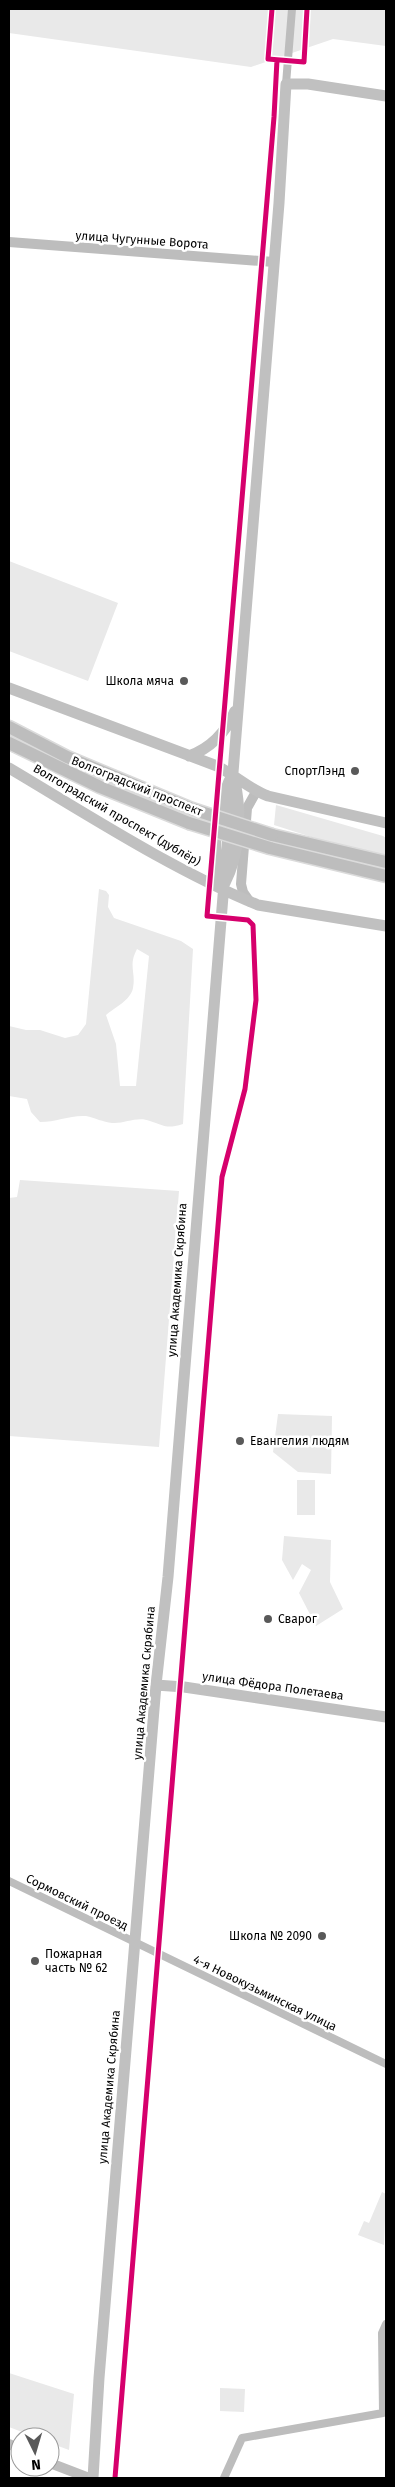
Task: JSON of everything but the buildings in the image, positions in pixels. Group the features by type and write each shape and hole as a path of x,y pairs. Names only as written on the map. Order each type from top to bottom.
{"main road":[{"path":"286,84 308,84 386,96"},
{"name":"улица Академика Скрябина","path":"222,890 234,866 240,803 233,773 237,706 274,262 286,84"},
{"path":"9,688 233,773 256,792 314,808 386,823"},
{"path":"190,756 206,748 220,736 231,721 237,706"},
{"name":"Волгоградский проспект","path":"9,727 67,757 192,809 272,835 386,862"},
{"name":"Волгоградский проспект","path":"9,743 100,787 189,823 270,848 386,876"},
{"name":"Волгоградский проспект (дублёр)","path":"9,768 222,890 250,902 258,905 386,926"},
{"name":"улица Академика Скрябина","path":"93,2478 98,2388 156,1685 168,1577 222,890 214,862 221,798 233,773"},
{"name":"улица Фёдора Полетаева","path":"156,1685 184,1687 386,1717"}],"street":[{"path":"286,84 292,9"},
{"name":"улица Чугунные Ворота","path":"9,242 274,262"},
{"path":"250,902 243,892 241,884 247,808 256,792"},
{"name":"Сормовский проезд","path":"9,1881 135,1943"},
{"name":"4-я Новокузьминская улица","path":"135,1943 386,2064"},
{"path":"224,2478 242,2438 383,2413 382,2333 386,2324"},
{"path":"60,2467 89,2478"}],"shaded area":[{"path":"9,9 386,9 386,46 333,39 251,67 9,33"},
{"path":"9,561 118,603 88,681 9,651"},
{"path":"276,805 383,836 386,838 386,856 327,842 274,825"},
{"path":"99,889 106,891 109,895 108,907 114,918 181,941 193,949 183,1124 166,1126 140,1119 112,1123 86,1116 40,1122 31,1112 27,1099 9,1096 9,1026 26,1030 40,1030 65,1038 78,1035 86,1024","holes":["137,949 149,956 136,1086 120,1086 116,1044 106,1015 126,1000 132,992 134,982 133,960"]},
{"path":"20,1180 179,1191 159,1447 9,1436 9,1198 17,1197"},
{"path":"278,1414 332,1416 331,1474 298,1472 273,1452"},
{"path":"297,1480 315,1480 315,1515 297,1515"},
{"path":"284,1536 331,1540 330,1582 343,1609 316,1626 299,1593 311,1570 302,1564 293,1580 282,1560"},
{"path":"382,2192 386,2194 384,2245 358,2235 364,2221 369,2223"},
{"path":"9,2373 74,2394 69,2450 60,2447 60,2427 9,2427"},
{"path":"220,2388 245,2389 244,2412 220,2411"}],"cycle path":[{"path":"272,9 268,59 304,62 307,9"},
{"path":"115,2478 222,1177 245,1089 256,1000 253,925 248,920 207,916 274,117 277,60"}],"place":[{"name":"Школа мяча","path":"184,681"},
{"name":"СпортЛэнд","path":"355,771"},
{"name":"Евангелия людям","path":"240,1441"},
{"name":"Сварог","path":"268,1619"},
{"name":"Школа № 2090","path":"322,1936"},
{"name":"Пожарная часть № 62","path":"35,1961"}]}
